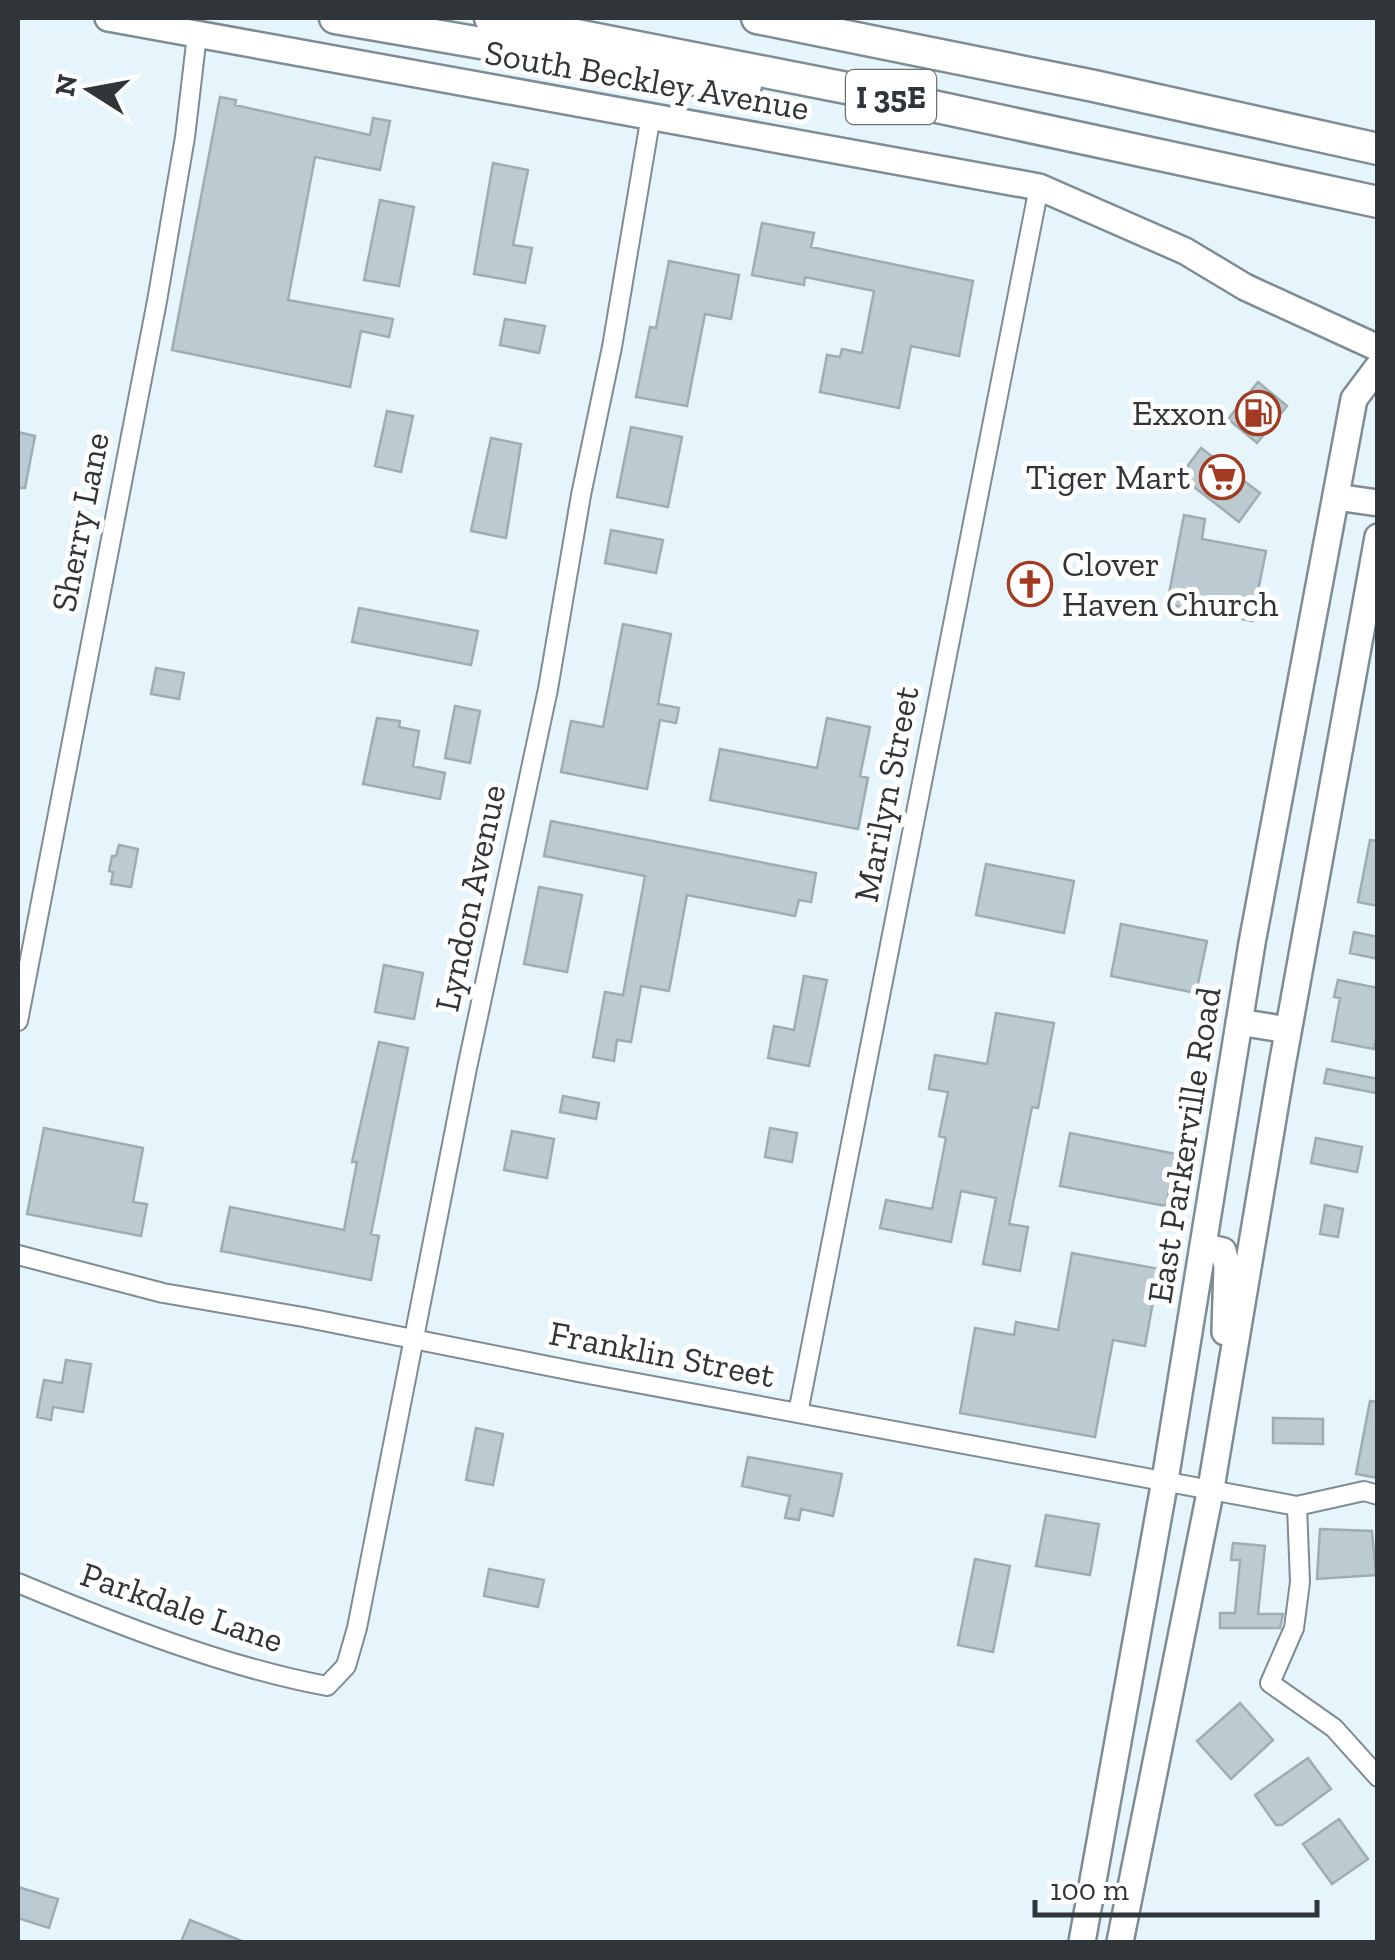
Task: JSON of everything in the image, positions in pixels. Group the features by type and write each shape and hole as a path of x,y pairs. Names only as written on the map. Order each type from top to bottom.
{"highway":[{"path":"335,18 708,82 872,93"},
{"name":"I 35E","path":"490,18 872,93 1378,202"},
{"name":"I 35E","path":"757,18 1075,82 1378,149"}],"main road":[{"name":"South Beckley Avenue","path":"108,18 1039,187 1185,251 1245,287 1378,348"},
{"name":"East Parkerville Road","path":"1082,1942 1165,1480 1239,1022 1354,399 1378,368"},
{"path":"1336,496 1378,503"},
{"path":"1120,1942 1211,1488 1288,1030 1378,537"},
{"path":"1239,1022 1288,1030"},
{"path":"1203,1246 1223,1251 1227,1266 1226,1396"}],"street":[{"name":"Sherry Lane","path":"18,1021 157,301 185,138 197,35"},
{"name":"Lyndon Avenue","path":"326,1686 346,1666 358,1628 467,1068 548,689 612,347 650,115"},
{"name":"Marilyn Street","path":"798,1414 1039,187"},
{"name":"Franklin Street","path":"18,1254 163,1293 1296,1506"},
{"path":"1378,1495 1364,1491 1296,1506 1300,1582 1294,1628 1270,1683 1334,1728 1378,1777"},
{"name":"Parkdale Lane","path":"18,1583 212,1656 326,1686"}],"building":[{"path":"220,97 236,100 235,105 370,135 373,118 390,121 380,170 315,157 288,300 393,319 389,337 361,331 350,387 172,350"},
{"path":"493,163 528,170 513,245 532,248 525,283 474,274"},
{"path":"380,200 414,207 399,286 364,280"},
{"path":"762,223 814,233 811,247 973,281 959,356 911,346 899,408 820,392 827,355 840,357 842,349 862,353 874,291 805,277 804,285 752,275"},
{"path":"669,261 739,275 731,319 705,314 687,406 636,397 650,327 656,328"},
{"path":"505,319 545,326 539,353 500,345"},
{"name":"Exxon","path":"1258,382 1287,406 1257,443 1228,419"},
{"path":"387,411 413,416 401,472 375,466"},
{"path":"631,427 682,437 668,507 617,497"},
{"path":"18,432 35,436 25,488 18,488"},
{"path":"491,438 521,444 506,538 471,531"},
{"path":"1201,448 1260,493 1239,522 1180,476"},
{"path":"1184,515 1205,519 1202,539 1266,551 1252,621 1167,604"},
{"path":"611,530 663,540 656,573 605,563"},
{"path":"359,608 478,631 471,665 352,642"},
{"path":"623,624 671,634 658,704 679,708 676,723 660,720 647,789 561,772 571,721 603,727"},
{"path":"156,668 184,673 179,699 151,694"},
{"path":"455,706 480,711 470,763 445,758"},
{"path":"377,718 400,721 399,727 419,731 413,766 445,773 440,799 363,784"},
{"path":"827,718 870,727 860,776 868,778 858,829 710,800 720,749 817,768"},
{"path":"551,821 816,873 811,902 799,900 795,916 687,895 669,991 641,986 631,1042 617,1040 614,1061 593,1057 605,992 623,995 645,876 544,856"},
{"path":"1370,840 1378,841 1378,906 1358,902"},
{"path":"119,845 138,849 131,887 111,884 112,856 116,856"},
{"path":"986,864 1074,881 1064,933 976,915"},
{"path":"539,887 582,895 567,972 524,964"},
{"path":"1121,924 1207,941 1196,993 1111,976"},
{"path":"1354,932 1378,937 1378,959 1350,953"},
{"path":"384,965 423,973 414,1019 375,1012"},
{"path":"804,976 827,980 809,1066 768,1058 774,1026 794,1030"},
{"path":"1338,980 1378,988 1374,1049 1332,1041 1340,998 1334,997"},
{"path":"996,1013 1054,1023 1038,1108 1032,1107 1009,1224 1028,1227 1020,1271 983,1264 996,1198 961,1191 951,1242 880,1228 886,1200 932,1209 946,1138 939,1136 948,1092 929,1089 935,1055 987,1064"},
{"path":"379,1042 408,1048 371,1234 379,1236 371,1280 221,1251 230,1207 344,1230 357,1162 352,1162"},
{"path":"1327,1069 1378,1079 1376,1093 1324,1083"},
{"path":"563,1096 599,1103 596,1119 560,1112"},
{"path":"44,1128 143,1148 133,1202 147,1204 141,1236 27,1214"},
{"path":"770,1128 797,1133 792,1162 765,1157"},
{"path":"512,1131 554,1139 547,1178 504,1170"},
{"path":"1070,1133 1176,1154 1166,1206 1060,1186"},
{"path":"1316,1138 1362,1147 1357,1172 1311,1163"},
{"path":"1325,1205 1343,1209 1338,1237 1320,1234"},
{"path":"1072,1253 1159,1269 1145,1346 1113,1340 1095,1437 960,1413 975,1328 1014,1335 1016,1322 1058,1330"},
{"path":"66,1360 91,1364 83,1412 53,1407 51,1420 37,1417 44,1380 62,1383"},
{"path":"1370,1401 1378,1402 1378,1478 1356,1474"},
{"path":"1273,1418 1323,1419 1323,1444 1273,1443"},
{"path":"476,1428 503,1434 493,1485 466,1480"},
{"path":"748,1457 842,1474 833,1516 801,1509 799,1520 785,1518 790,1496 742,1486"},
{"path":"1046,1515 1099,1524 1090,1575 1036,1566"},
{"path":"1320,1529 1372,1531 1376,1575 1317,1579"},
{"path":"1233,1543 1265,1546 1258,1614 1283,1614 1280,1628 1220,1628 1220,1613 1235,1613 1240,1560 1231,1560"},
{"path":"975,1559 1010,1566 993,1652 958,1645"},
{"path":"489,1569 544,1580 538,1607 484,1596"},
{"path":"1240,1703 1273,1740 1231,1779 1197,1741"},
{"path":"1308,1758 1331,1789 1282,1825 1276,1825 1255,1795"},
{"path":"1339,1819 1368,1859 1332,1884 1303,1844"},
{"path":"18,1887 58,1899 49,1928 18,1918"},
{"path":"190,1920 244,1942 181,1942"}],"place":[{"name":"Exxon","path":"1258,413"},
{"name":"Tiger Mart","path":"1222,477"},
{"name":"Clover Haven Church","path":"1030,584"}]}
